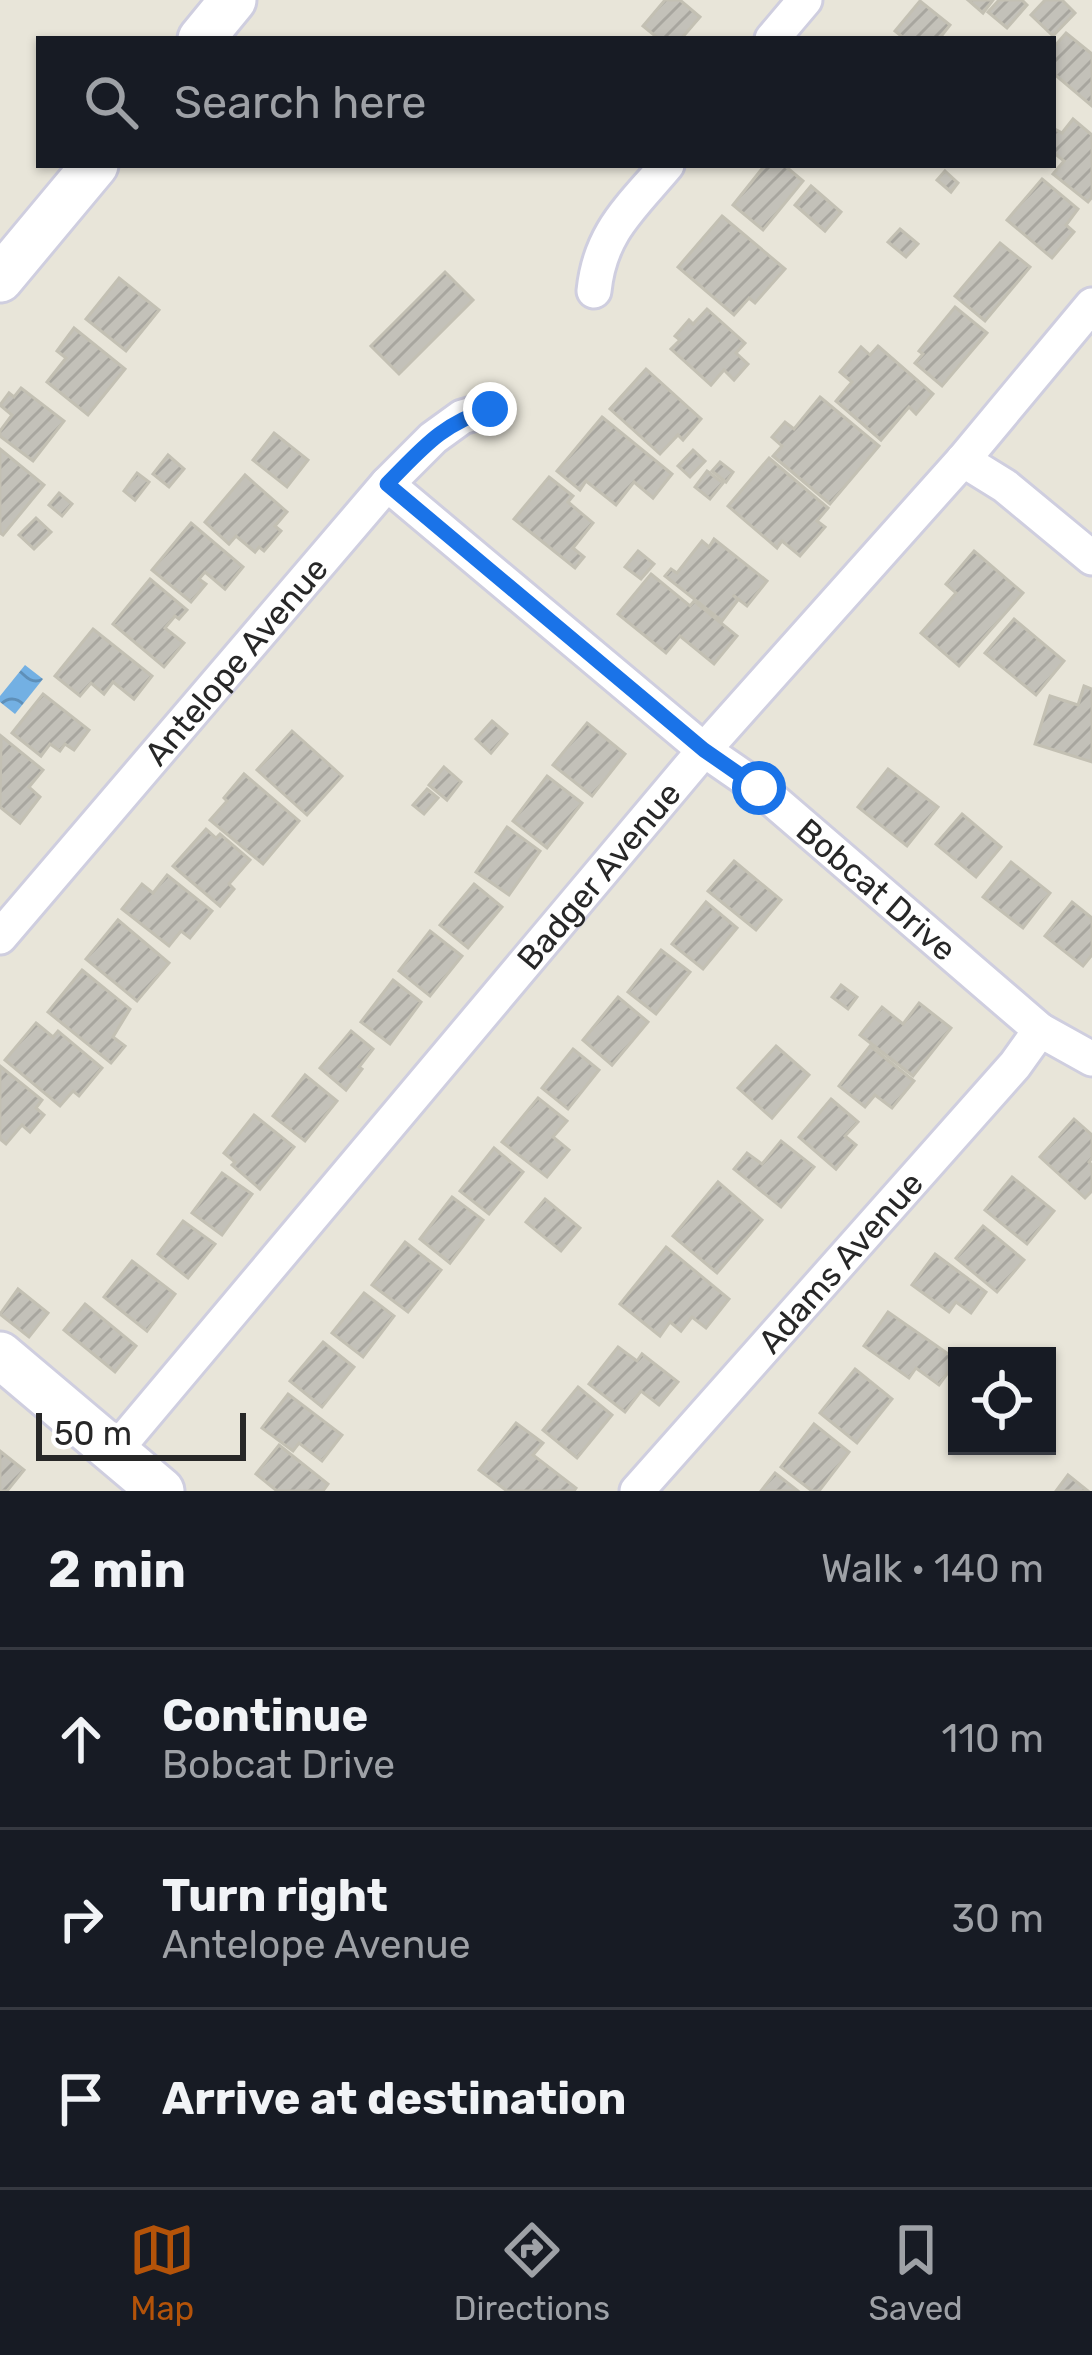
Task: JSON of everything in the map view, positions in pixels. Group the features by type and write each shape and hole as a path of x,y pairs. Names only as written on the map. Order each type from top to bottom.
{"main road":[{"path":"203,36 233,0"},
{"path":"0,279 92,168"},
{"path":"0,1355 161,1491"}],"street":[{"path":"775,36 805,0"},
{"path":"595,291 597,263 610,233 664,168"},
{"name":"Badger Avenue","path":"115,1452 704,750 963,460 1092,305"},
{"name":"Antelope Avenue","path":"0,937 387,484 433,438 462,418 490,409"},
{"path":"963,460 1005,486 1092,558"},
{"name":"Bobcat Drive","path":"387,484 704,750 759,788 1040,1030 1092,1059"},
{"name":"Adams Avenue","path":"637,1491 1015,1065 1040,1030"}],"water":[{"path":"25,665 43,679 15,714 0,702 0,696"}],"building":[{"path":"665,0 680,0 700,17 684,36 655,36 643,26"},
{"path":"968,0 993,0 983,13"},
{"path":"999,0 1022,0 1027,5 1007,28 988,12"},
{"path":"1045,0 1062,0 1075,13 1053,36 1031,15"},
{"path":"920,1 950,25 941,36 901,36 895,31"},
{"path":"1066,33 1092,54 1092,106 1056,76 1056,45"},
{"path":"1073,119 1092,135 1092,197 1088,202 1053,174 1064,161 1056,154 1056,130 1062,133"},
{"path":"763,168 788,168 803,181 763,230 733,205"},
{"path":"945,171 958,183 951,192 937,180"},
{"path":"1042,179 1078,209 1066,225 1074,232 1052,258 1007,220"},
{"path":"811,186 841,212 825,231 795,205"},
{"path":"722,216 785,269 755,303 749,298 734,315 678,267"},
{"path":"900,229 918,244 906,257 888,242"},
{"path":"1000,243 1030,267 985,321 955,296"},
{"path":"445,272 473,300 399,374 371,346"},
{"path":"119,278 159,310 126,351 86,319"},
{"path":"955,307 987,333 942,386 915,363 923,354 919,351"},
{"path":"707,309 745,343 736,353 748,364 734,380 724,370 711,385 671,349 689,320 693,324"},
{"path":"74,328 125,369 88,415 47,382 66,358 57,351"},
{"path":"878,346 933,394 916,414 909,407 881,440 836,401 852,382 840,372 861,347 870,355"},
{"path":"646,369 701,419 683,440 678,435 660,454 610,409"},
{"path":"21,388 64,421 33,461 0,436 12,415 0,405 9,393 14,397"},
{"path":"820,397 879,446 830,504 773,456 782,446 772,437 785,422 794,429"},
{"path":"602,417 672,474 653,498 634,482 616,505 586,481 580,490 557,471"},
{"path":"274,433 308,460 287,487 253,460"},
{"path":"0,449 44,485 3,535 0,533"},
{"path":"693,450 705,461 690,477 678,466"},
{"path":"168,455 184,469 169,487 153,474"},
{"path":"769,458 828,508 817,521 825,527 800,556 782,541 777,548 728,506"},
{"path":"720,462 733,472 726,482 712,471"},
{"path":"707,471 723,483 710,499 695,487"},
{"path":"137,473 149,482 135,500 124,491"},
{"path":"245,475 287,512 275,526 281,531 264,551 259,547 255,552 236,536 229,544 205,522"},
{"path":"549,477 573,496 568,502 593,523 573,548 584,557 575,568 514,519"},
{"path":"59,493 72,504 62,516 49,505"},
{"path":"36,518 51,532 34,549 19,535"},
{"path":"191,523 243,567 225,589 205,572 199,579 206,584 191,602 152,570"},
{"path":"714,539 767,581 747,606 733,595 738,600 722,621 665,576 671,569 677,573 702,541 709,547"},
{"path":"638,551 654,564 641,579 625,567"},
{"path":"974,551 1023,593 959,666 921,633 956,593 946,584"},
{"path":"651,574 737,636 714,664 680,636 666,653 618,614"},
{"path":"150,579 187,610 165,628 184,643 164,667 113,624"},
{"path":"1014,619 1064,661 1036,695 985,653"},
{"path":"93,629 152,676 134,699 113,682 104,694 91,683 80,696 55,676"},
{"path":"1084,686 1092,689 1092,762 1035,744 1050,696 1078,705"},
{"path":"43,694 89,730 74,750 65,744 60,751 50,744 41,756 12,733"},
{"path":"492,721 507,734 491,753 476,739"},
{"path":"587,723 625,754 592,796 553,765"},
{"path":"292,731 342,776 307,815 257,770"},
{"path":"1,736 43,770 29,787 40,797 20,823 0,807"},
{"path":"444,767 461,782 447,800 429,785"},
{"path":"888,769 938,807 907,846 858,807"},
{"path":"244,774 299,821 263,864 210,820"},
{"path":"547,776 582,803 547,848 513,821"},
{"path":"427,789 438,798 424,814 413,805"},
{"path":"962,814 1001,847 976,877 936,844"},
{"path":"507,827 540,851 509,895 476,872"},
{"path":"206,829 216,838 220,834 250,860 229,884 234,889 220,906 173,866"},
{"path":"734,861 781,900 756,930 708,891"},
{"path":"1011,862 1050,893 1023,928 983,897"},
{"path":"167,875 212,911 190,938 181,931 169,946 122,909 142,884 153,893"},
{"path":"474,884 502,907 468,948 440,925"},
{"path":"706,902 737,928 703,969 672,944"},
{"path":"1072,902 1092,918 1092,955 1083,966 1045,936"},
{"path":"118,920 169,963 137,1001 86,959"},
{"path":"430,931 462,956 430,996 399,971"},
{"path":"661,950 690,972 656,1014 628,992"},
{"path":"82,970 130,1009 113,1037 125,1046 111,1063 48,1012"},
{"path":"393,980 421,1002 390,1044 361,1022"},
{"path":"841,985 857,997 848,1009 832,997"},
{"path":"618,997 648,1022 612,1065 583,1040"},
{"path":"919,1003 951,1028 913,1076 860,1035 882,1007 903,1024"},
{"path":"36,1023 53,1037 58,1031 102,1068 79,1096 73,1091 60,1106 5,1060"},
{"path":"351,1031 373,1049 346,1090 320,1068"},
{"path":"776,1046 809,1075 772,1118 738,1088"},
{"path":"870,1046 914,1081 892,1108 875,1095 865,1107 839,1086"},
{"path":"573,1049 599,1070 568,1109 542,1088"},
{"path":"0,1066 42,1100 36,1108 44,1115 30,1132 22,1125 6,1144 0,1139"},
{"path":"305,1075 337,1101 305,1141 273,1116"},
{"path":"538,1098 567,1121 553,1137 569,1150 547,1177 502,1142"},
{"path":"831,1099 858,1122 845,1136 856,1145 836,1169 799,1137"},
{"path":"254,1115 294,1147 260,1189 224,1153"},
{"path":"1074,1119 1092,1135 1092,1191 1085,1198 1040,1157"},
{"path":"781,1141 814,1167 781,1207 734,1169 747,1153 762,1164"},
{"path":"494,1148 523,1172 489,1214 460,1191"},
{"path":"222,1173 252,1194 222,1235 192,1213"},
{"path":"1012,1177 1054,1211 1027,1244 985,1210"},
{"path":"718,1182 762,1220 717,1273 673,1236"},
{"path":"452,1197 483,1220 450,1263 420,1239"},
{"path":"545,1199 580,1228 561,1251 526,1222"},
{"path":"183,1221 215,1244 188,1278 158,1254"},
{"path":"983,1226 1024,1260 997,1292 956,1258"},
{"path":"405,1242 441,1270 408,1312 372,1285"},
{"path":"666,1247 729,1299 706,1328 692,1317 681,1331 670,1322 660,1336 620,1304"},
{"path":"935,1254 986,1292 971,1313 956,1302 949,1312 912,1285"},
{"path":"132,1261 175,1294 147,1331 104,1297"},
{"path":"18,1289 48,1313 29,1337 0,1314"},
{"path":"364,1293 394,1316 363,1357 332,1333"},
{"path":"85,1304 136,1346 115,1372 64,1330"},
{"path":"888,1312 948,1354 948,1372 939,1385 916,1368 909,1378 864,1346"},
{"path":"323,1342 354,1367 322,1407 290,1381"},
{"path":"618,1347 637,1361 642,1354 678,1382 659,1405 641,1391 625,1412 589,1384"},
{"path":"855,1369 892,1399 857,1443 820,1413"},
{"path":"578,1387 612,1415 577,1458 543,1430"},
{"path":"288,1394 342,1435 322,1461 299,1443 293,1451 262,1428"},
{"path":"516,1423 543,1443 533,1455 574,1491 507,1491 479,1470"},
{"path":"814,1424 849,1452 819,1491 812,1491 781,1467"},
{"path":"279,1445 328,1484 323,1491 277,1491 256,1474"},
{"path":"0,1451 24,1470 7,1491 0,1491"},
{"path":"775,1473 798,1491 761,1491"},
{"path":"1068,1475 1088,1491 1056,1491"}],"route":[{"path":"490,409 462,418 433,438 387,484 704,750 759,788"}]}
